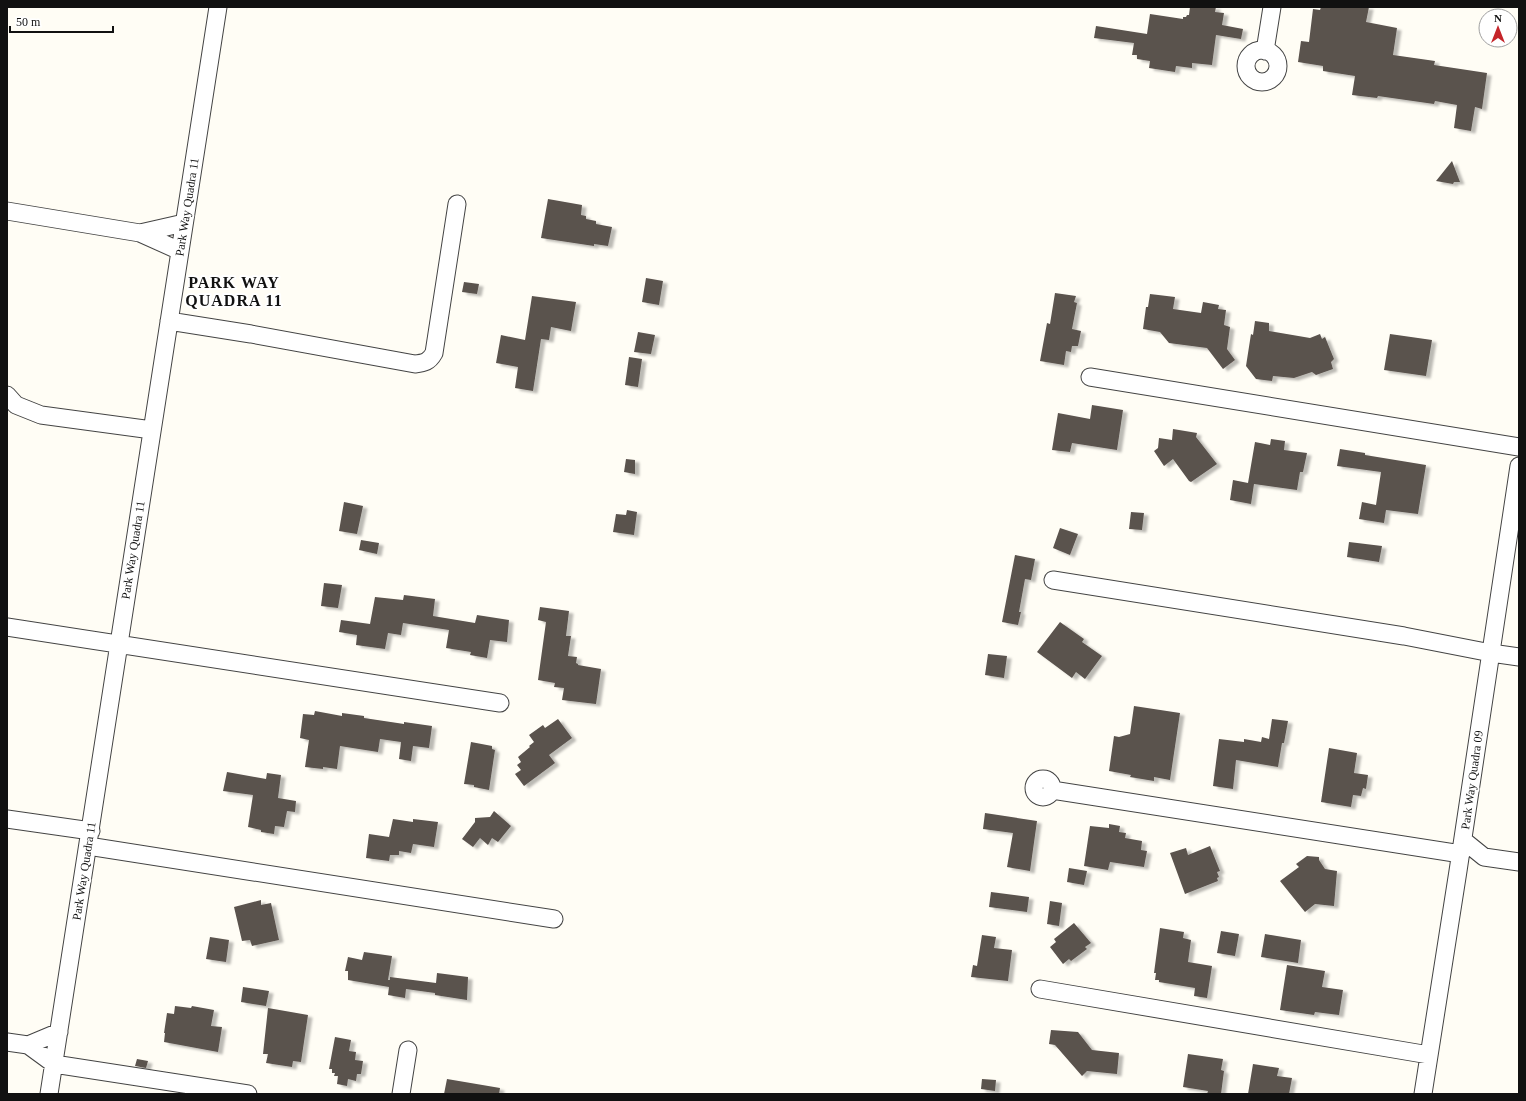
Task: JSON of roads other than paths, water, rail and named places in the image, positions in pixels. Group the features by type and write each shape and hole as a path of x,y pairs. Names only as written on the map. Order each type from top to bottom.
{"street":[{"name":"Park Way Quadra 11","path":"49,1094 218,7"},
{"path":"1265,51 1272,7"},
{"path":"169,321 251,334 415,364 424,363 428,361 434,353 457,204"},
{"path":"7,211 140,233 180,251"},
{"path":"140,233 184,223"},
{"path":"1090,377 1519,447"},
{"path":"7,395 16,405 41,415 152,430"},
{"name":"Park Way Quadra 09","path":"1423,1094 1462,847 1519,466"},
{"path":"1053,580 1404,636 1519,657"},
{"path":"7,627 500,703"},
{"path":"1052,790 1462,847 1484,857 1519,862"},
{"path":"7,819 90,838 554,919"},
{"path":"1458,871 1484,857"},
{"path":"1040,989 1429,1055"},
{"path":"28,1045 59,1032"},
{"path":"7,1042 28,1045 54,1064 248,1094"},
{"path":"401,1094 408,1050"}],"district":[{"name":"PARK WAY QUADRA 11","path":"234,291"}]}
